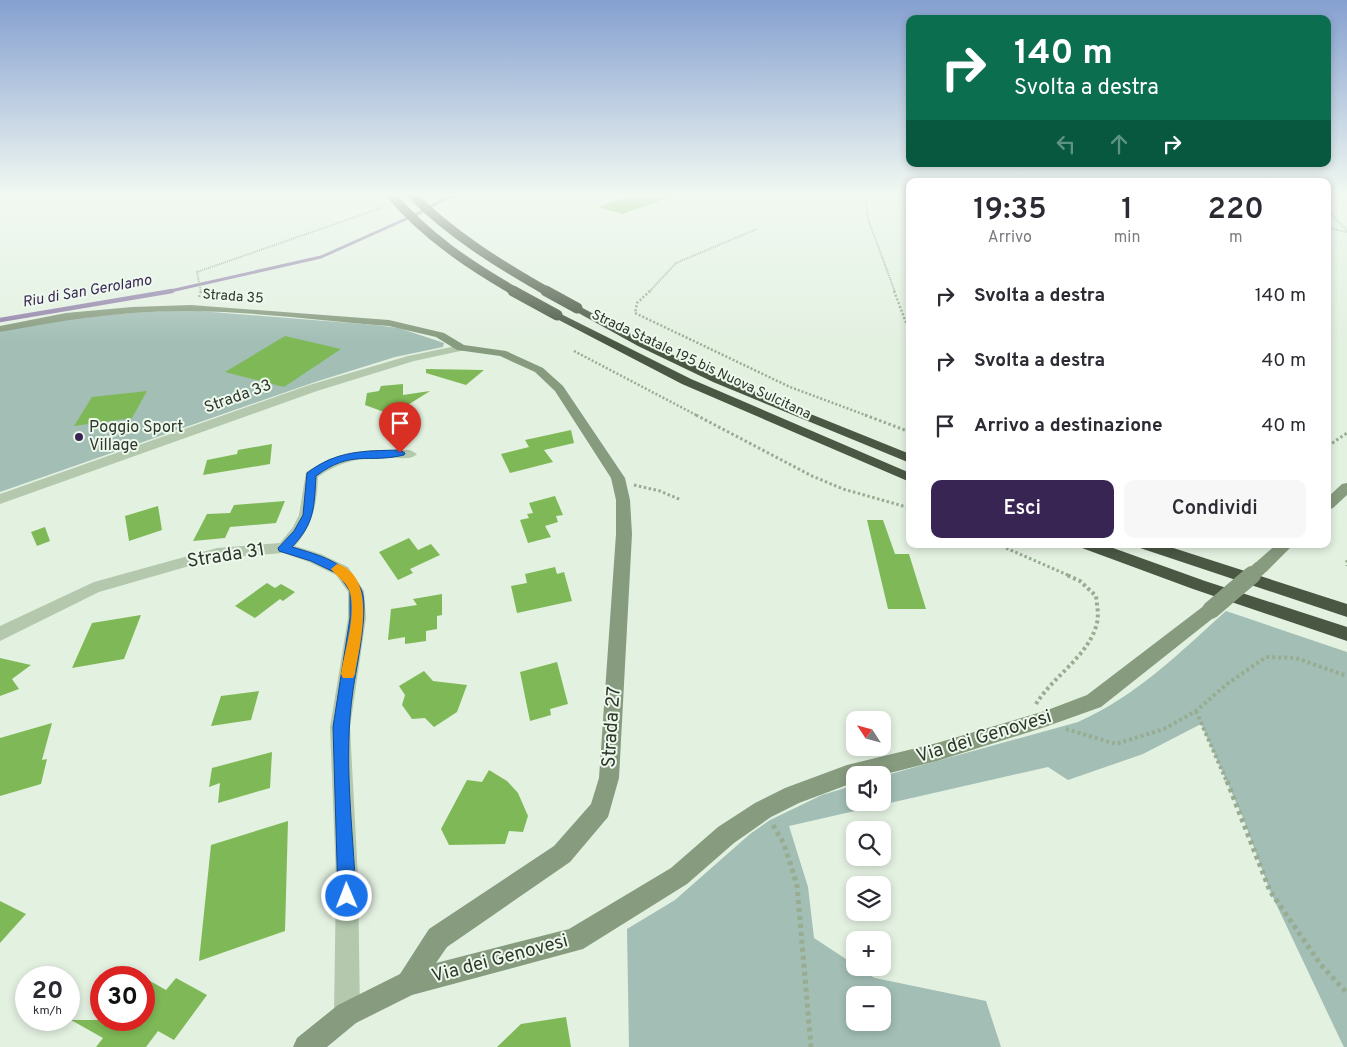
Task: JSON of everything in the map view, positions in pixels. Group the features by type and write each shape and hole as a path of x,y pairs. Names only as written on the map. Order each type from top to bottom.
{"highway":[{"name":"Strada Statale 195 bis Nuova Sulcitana","path":"445,244 491,277 626,353 771,419 906,476"},
{"name":"Strada Statale 195 bis Nuova Sulcitana","path":"472,244 577,308 642,344 717,380 906,457"},
{"path":"1098,548 1199,585 1347,634"},
{"path":"1157,548 1347,611"}],"street":[{"name":"Strada 35","path":"0,329 66,316 132,310 207,309 389,323 422,329 440,335 461,348"},
{"name":"Strada 27","path":"409,983 438,938 562,854 600,810 609,778 623,544 623,500 619,483 559,389 539,370 502,353 461,348"},
{"name":"Strada 33","path":"0,499 313,388 412,358 461,348"},
{"path":"284,548 298,534 308,515 311,475 326,463 354,454 410,454"},
{"path":"1331,502 1347,487"},
{"name":"Strada 31","path":"0,634 94,588 217,553 284,548 315,558 342,571 356,591 357,618 340,727 347,878 347,1014"},
{"name":"Via dei Genovesi","path":"409,983 574,940 678,876 726,835 763,810 792,795 847,775 937,752 1045,720 1094,701 1211,610 1282,548"},
{"path":"306,1047 347,1014 409,983"}],"path":[{"path":"200,288 197,272 273,244"},
{"path":"722,244 676,263 664,278 637,303 635,313 790,387 906,430"},
{"path":"877,244 906,322"},
{"path":"574,351 812,476 843,489 906,507"},
{"path":"1331,444 1347,433"},
{"path":"619,483 660,491 681,500"},
{"path":"1006,548 1080,581 1096,596 1097,626 1075,662 1043,691 1035,706 1045,720 1073,733 1116,744 1164,729 1196,711 1227,684 1266,657 1296,658 1347,676"},
{"path":"1347,560 1347,566"},
{"path":"1196,711 1242,818 1270,891 1321,965 1347,993"},
{"path":"763,810 784,844 798,885 811,1047"}],"shaded area":[{"name":"Poggio Sport Village","path":"186,310 376,325 399,328 444,343 443,347 395,357 315,382 0,492 0,332 69,319"},
{"path":"1226,611 1347,652 1347,1047 1344,1047 1339,1037 1270,891 1243,818 1201,724 1143,754 1068,780 1048,767 891,803 891,774 1078,722 1120,699 1174,658"},
{"path":"846,788 846,811 855,811 789,826 808,887 814,938 846,959 846,976 871,976 986,1001 1001,1047 629,1047 627,929 675,900 750,834 770,820 822,795"}],"building":[{"path":"285,336 341,349 284,387 225,372"},
{"path":"426,369 484,370 466,385 426,373"},
{"path":"403,384 403,395 430,391 392,415 365,405 367,393 379,391 381,386"},
{"path":"147,391 132,418 74,426 92,397"},
{"path":"571,430 574,443 544,450 553,462 510,473 501,454 529,447 525,440"},
{"path":"272,444 270,464 203,475 207,460 237,454 238,450"},
{"path":"555,496 563,515 556,516 558,522 545,526 551,537 528,543 520,520 529,518 527,514 533,513 529,503"},
{"path":"285,501 276,523 230,527 225,538 193,541 207,514 230,513 234,505"},
{"path":"158,506 162,530 129,541 125,516"},
{"path":"867,520 883,520 895,554 909,554 926,609 888,609"},
{"path":"45,527 50,541 37,546 31,532"},
{"path":"409,538 418,550 431,544 440,555 410,569 413,573 398,580 379,552"},
{"path":"555,567 557,574 564,572 572,601 517,613 511,586 527,583 525,574"},
{"path":"267,583 275,588 281,584 295,592 283,601 280,599 255,618 235,606"},
{"path":"442,594 442,615 437,616 437,629 426,631 426,641 405,644 405,637 388,640 391,609 417,605 413,599"},
{"path":"141,615 124,659 72,668 92,623"},
{"path":"0,658 31,665 12,679 19,689 0,696"},
{"path":"557,662 568,704 550,709 551,715 530,721 520,672"},
{"path":"424,671 433,681 467,685 457,712 434,727 425,718 412,719 402,705 405,695 399,686"},
{"path":"259,691 251,720 211,726 221,696"},
{"path":"52,723 42,760 47,759 41,784 0,796 0,738"},
{"path":"272,752 270,788 218,803 220,783 209,787 212,768"},
{"path":"489,770 507,781 518,793 528,816 523,832 509,831 505,844 449,845 441,829 467,780 482,782"},
{"path":"288,821 285,931 199,961 211,845"},
{"path":"0,901 26,914 0,943"},
{"path":"176,978 207,995 174,1040 158,1031 146,1047 96,1047 103,1038 91,1031 155,1031 155,984 166,990"},
{"path":"566,1017 571,1047 497,1047 521,1024"},
{"path":"80,1020 90,1020 90,1031 80,1025"}],"waterway":[{"name":"Riu di San Gerolamo","path":"166,292 321,257 350,244"},
{"name":"Riu di San Gerolamo","path":"0,320 172,291"}],"slow traffic":[{"path":"337,569 342,571 356,591 357,618 348,674"}],"place":[{"name":"Poggio Sport Village","path":"79,437"}],"route":[{"path":"347,896 340,727 357,618 356,591 342,571 315,558 284,548 298,534 308,515 311,475 326,463 354,454 400,453"}]}
